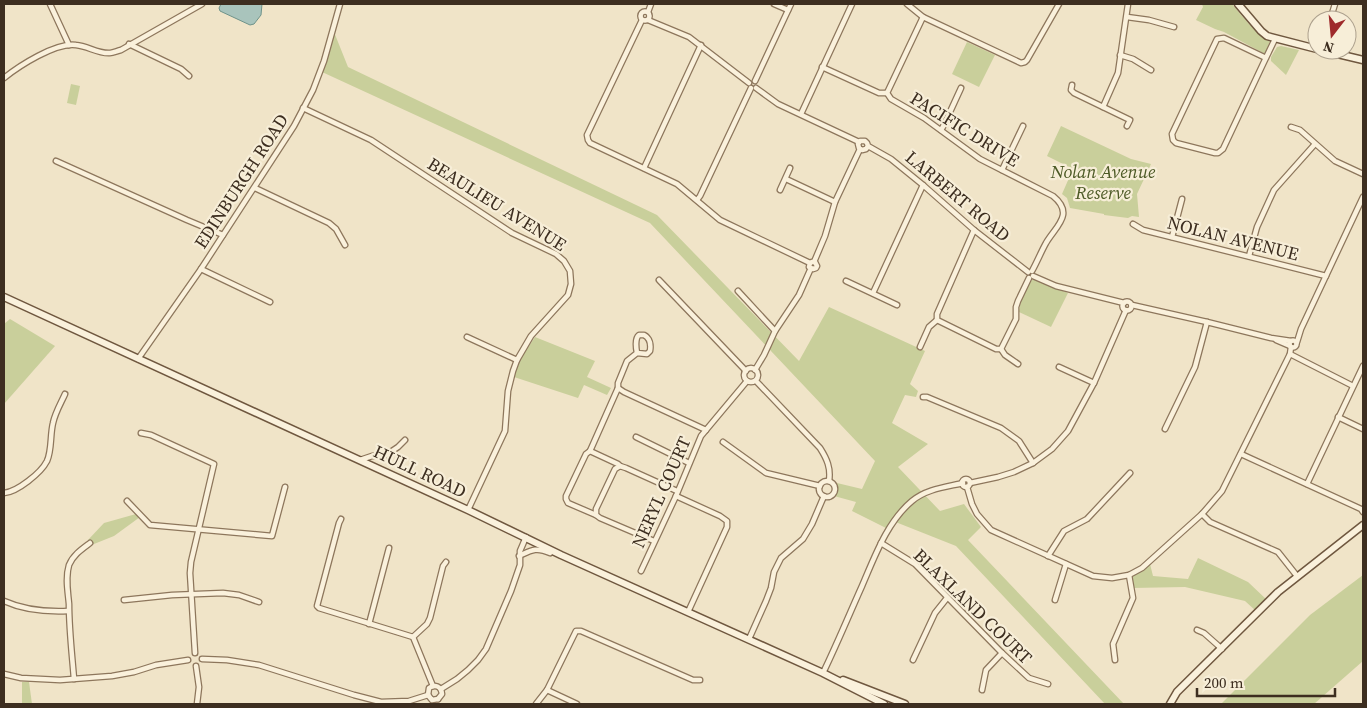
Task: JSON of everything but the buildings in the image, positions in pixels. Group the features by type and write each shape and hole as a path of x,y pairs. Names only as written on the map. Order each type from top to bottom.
{"main road":[{"path":"1238,4 1267,36 1307,47"},
{"name":"HULL ROAD","path":"4,297 468,510 561,555 823,673 884,704"},
{"path":"1170,704 1177,692 1278,592 1363,525"},
{"name":"HULL ROAD","path":"823,673 859,685 905,704"}],"street":[{"path":"50,4 69,45"},
{"path":"4,78 21,65 63,46 74,44 110,54 121,50 202,4"},
{"name":"EDINBURGH ROAD","path":"138,359 201,269 294,126 324,61 340,4"},
{"path":"651,4 648,12 650,16 645,20 587,135 588,140 590,143 677,184 720,220 811,265"},
{"path":"774,4 788,10"},
{"path":"697,200 753,88 757,84 755,81 791,4"},
{"path":"801,114 852,4"},
{"path":"907,4 923,17 1018,62 1027,60 1059,4"},
{"path":"1103,107 1116,80 1128,4"},
{"path":"648,12 641,13 640,18 689,37 749,83 749,86 778,104 859,142 865,141 868,146 864,150 860,149"},
{"name":"PACIFIC DRIVE","path":"923,17 887,93 891,99 941,130 980,159 1060,201 1063,209 1058,228 1047,241 1030,274"},
{"path":"1127,17 1149,20 1174,27"},
{"path":"1266,58 1224,38 1217,39 1172,134 1173,140 1176,143 1215,153 1221,151 1266,58 1275,39"},
{"path":"129,44 181,69 189,76"},
{"path":"644,168 701,45"},
{"path":"1120,55 1133,59 1151,70"},
{"path":"822,67 879,93 887,93"},
{"path":"749,83 755,81"},
{"path":"1072,85 1071,90 1074,93 1130,120 1127,126"},
{"path":"941,130 961,88"},
{"name":"BEAULIEU AVENUE","path":"303,108 371,140 512,233 556,254 564,261 570,271 570,290 568,294 531,336 517,360 508,392 505,431 468,510"},
{"path":"1002,170 1023,126"},
{"path":"1291,127 1300,130 1335,161 1363,174"},
{"path":"755,370 764,356 775,331 799,295 825,236 835,202 860,149 858,146 859,142"},
{"path":"1249,256 1254,234 1272,195 1315,144"},
{"name":"LARBERT ROAD","path":"868,146 891,159 974,230 1030,274 1056,286 1124,303"},
{"path":"56,161 223,235"},
{"path":"780,190 790,168"},
{"path":"786,178 835,202"},
{"path":"873,293 923,185"},
{"path":"255,188 329,223 336,229 345,245"},
{"path":"967,484 974,509 991,530 1093,576 1112,578 1128,575 1142,568 1202,514 1222,491 1290,354 1363,197"},
{"path":"1172,237 1182,199"},
{"name":"NOLAN AVENUE","path":"1133,224 1143,230 1326,276"},
{"path":"920,347 930,327 937,320 937,314 974,230"},
{"path":"201,269 270,302"},
{"path":"1001,349 1016,319 1016,307 1030,274"},
{"path":"659,280 746,371 745,376 747,380 756,381 820,448 826,456 829,466 829,481"},
{"path":"846,281 897,305"},
{"path":"738,291 775,331"},
{"path":"1126,310 1123,307 1124,303 1128,302 1132,305 1293,344"},
{"path":"823,673 881,543 894,520 912,501 922,495 935,490 1014,472 1032,463 1052,449 1068,431 1094,383 1126,310 1130,309 1132,305"},
{"path":"937,320 996,349 1001,349"},
{"path":"1165,429 1194,367 1208,322"},
{"path":"638,353 637,337 644,335 650,344 650,351 647,354 638,353 627,362 618,383 618,388 566,501 654,541"},
{"path":"466,338 517,360"},
{"path":"1001,349 1005,355 1018,364"},
{"path":"1290,354 1353,386"},
{"path":"1307,484 1363,366"},
{"path":"1060,367 1094,383"},
{"path":"746,371 749,369 755,370"},
{"path":"755,370 758,375 756,381"},
{"name":"NERYL COURT","path":"640,571 701,436 747,380"},
{"path":"618,388 706,430"},
{"path":"4,493 17,488 30,479 40,471 47,461 53,422 65,394"},
{"path":"923,397 1001,428 1019,441 1032,463"},
{"path":"1338,417 1363,429"},
{"path":"141,433 151,435 214,464 191,562 195,653"},
{"path":"636,437 689,463"},
{"path":"360,460 372,456 386,455 405,440"},
{"path":"723,442 766,473 820,486"},
{"path":"590,451 727,521 727,527 688,612"},
{"path":"1241,454 1361,509 1363,512"},
{"path":"596,515 596,509 615,469 620,466"},
{"path":"1048,556 1064,531 1087,519 1130,473"},
{"path":"824,496 820,493 820,486 822,482 829,481"},
{"path":"824,496 829,496 834,491 833,484 829,481"},
{"path":"127,501 150,525 272,536 285,487"},
{"path":"749,639 766,601 774,572 781,558 803,538 812,524 824,496"},
{"path":"1202,514 1210,522 1278,552 1297,576"},
{"path":"341,519 316,603 317,606 413,637"},
{"path":"441,689 468,670 486,649 511,591 520,565 520,551 526,538"},
{"path":"74,679 68,611 67,582 69,565 77,553 90,543"},
{"name":"BLAXLAND COURT","path":"881,543 914,564 1002,653 1030,678 1048,684"},
{"path":"369,624 389,548"},
{"path":"520,556 539,549 561,555"},
{"path":"413,637 427,624 438,588 442,566 446,562"},
{"path":"1055,600 1066,564"},
{"path":"1115,660 1113,644 1133,598 1128,575"},
{"path":"124,600 223,593 238,595 259,602"},
{"path":"913,660 934,613 947,598"},
{"path":"4,601 35,610 68,611"},
{"path":"1197,630 1222,649"},
{"path":"536,704 547,690 576,631 581,631 693,680 700,680"},
{"path":"413,637 433,686"},
{"path":"195,653 199,654 202,659"},
{"path":"188,660 190,655 195,653"},
{"path":"982,690 986,670 1002,653"},
{"path":"196,666 200,664 202,659"},
{"path":"202,659 227,660 259,665 381,702 410,700 428,695"},
{"path":"4,674 41,680 74,679 112,676 156,665 188,660"},
{"path":"188,660 191,665 196,666"},
{"path":"196,666 199,687 197,704"},
{"path":"433,686 441,689"},
{"path":"433,686 429,688 428,695 432,700 439,702 441,689"},
{"path":"547,690 577,704"}],"green space":[{"path":"1202,4 1232,4 1254,29 1270,41 1265,54 1224,32 1196,20 1203,7"},
{"path":"334,32 348,67 657,215 799,361 829,307 925,351 910,384 918,391 916,397 905,395 892,423 928,444 898,467 940,511 964,504 981,527 968,540 1124,704 1105,704 956,546 893,521 888,529 852,511 856,502 834,496 838,490 837,483 862,489 875,461 650,223 322,72"},
{"path":"967,42 995,55 979,87 952,74"},
{"path":"1281,46 1299,50 1286,75 1271,61 1271,57 1277,47"},
{"path":"71,84 80,86 76,105 67,103"},
{"name":"Nolan Avenue Reserve","path":"1061,126 1131,159 1151,164 1137,194 1139,217 1132,216 1128,218 1104,215 1070,208 1067,198 1062,194 1073,169 1047,156"},
{"path":"1034,279 1068,293 1051,327 1019,312 1028,284"},
{"path":"10,319 55,346 4,404 4,324"},
{"path":"535,337 595,361 587,377 611,388 607,395 584,385 578,398 514,377 521,358"},
{"path":"136,514 140,517 114,536 94,544 88,540 104,523"},
{"path":"1198,558 1248,582 1267,600 1256,611 1245,601 1185,587 1132,588 1130,576 1144,570 1150,564 1153,576 1188,579"},
{"path":"1363,575 1363,661 1314,704 1221,704 1310,615"},
{"path":"22,682 29,682 32,704 22,704"}],"water":[{"path":"221,4 262,4 261,15 254,24 250,25 220,11"}]}
